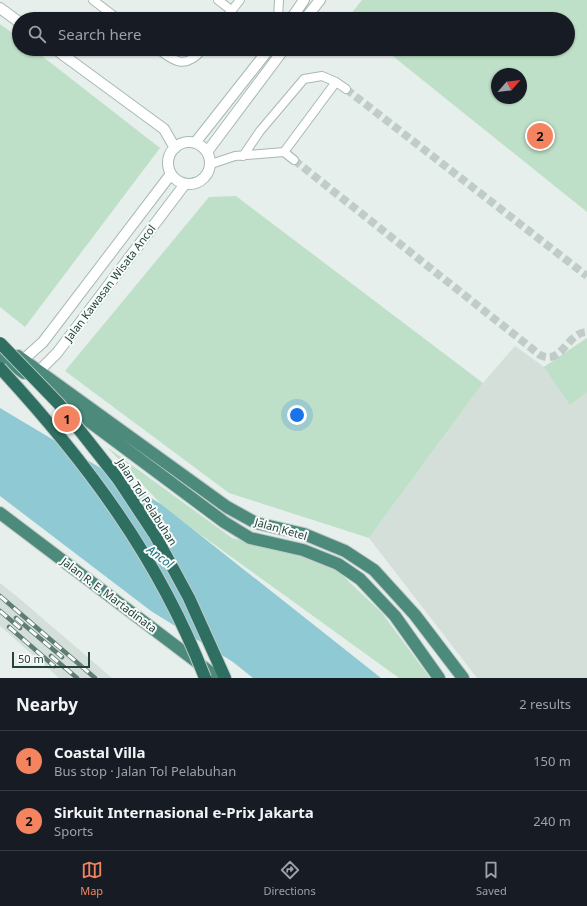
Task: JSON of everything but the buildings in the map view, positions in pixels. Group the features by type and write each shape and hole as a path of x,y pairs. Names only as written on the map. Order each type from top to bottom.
{"highway":[{"path":"0,342 21,364 36,376"},
{"name":"Jalan Tol Pelabuhan","path":"0,342 59,404 118,479 155,535 189,598 226,678"},
{"path":"0,355 21,364"},
{"path":"0,368 38,409 80,460 114,506 143,552 176,612 205,678"},
{"name":"Jalan Ketel","path":"36,376 227,507 256,523 304,534 344,551 374,570 416,615 463,678"},
{"name":"Jalan Ketel","path":"36,376 224,522 250,538 303,550 338,564 360,579 395,616 439,678"},
{"name":"Jalan R. E. Martadinata","path":"0,513 218,678"},
{"path":"379,599 391,587"}],"street":[{"path":"93,0 109,12"},
{"path":"218,0 231,10 240,0"},
{"path":"278,12 279,0"},
{"path":"296,12 304,0"},
{"path":"311,12 320,0"},
{"path":"0,8 12,17"},
{"path":"65,56 164,129 175,148"},
{"path":"169,56 177,61 186,63 196,56"},
{"path":"195,143 263,56"},
{"path":"207,152 279,56"},
{"path":"242,156 260,131 304,79 322,76 336,82 346,90"},
{"path":"284,152 336,82"},
{"path":"184,143 195,143 207,152 211,164 209,172 204,179 198,183 185,184 177,181 171,174 168,161 175,148 184,143"},
{"path":"211,164 235,156 284,152 294,160"},
{"name":"Jalan Kawasan Wisata Ancol","path":"21,364 43,342 171,174"},
{"name":"Jalan Kawasan Wisata Ancol","path":"36,376 57,353 185,184"}],"shaded area":[{"path":"587,338 587,678 477,678 369,538 483,383 515,346 544,367"},
{"path":"0,583 112,678 59,678 0,626"}],"green space":[{"path":"362,0 587,0 587,212 393,56 575,56 575,12 353,12"},
{"path":"0,24 12,33 12,56 42,56 160,148 25,327 0,307"},
{"path":"236,196 483,383 369,538 229,493 65,371 209,197"},
{"path":"587,338 587,392 570,405 544,367"},
{"path":"107,447 232,538 300,556 339,572 382,613 430,678 399,678 190,527 161,504"}],"water":[{"name":"Ancol","path":"0,408 161,504 381,678 253,678 233,662 151,611 0,496"}],"tunnel":[{"path":"346,89 587,276"},
{"path":"294,160 540,355 548,357 554,356 559,353 574,337 580,333 587,332"}],"railway":[{"path":"0,596 95,678"},
{"path":"0,611 20,628"},
{"path":"16,618 62,657"},
{"path":"9,627 54,666"},
{"path":"51,656 77,678"}],"place":[{"name":"Sirkuit Internasional e-Prix Jakarta","path":"540,136"},
{"name":"Coastal Villa","path":"67,419"}]}
